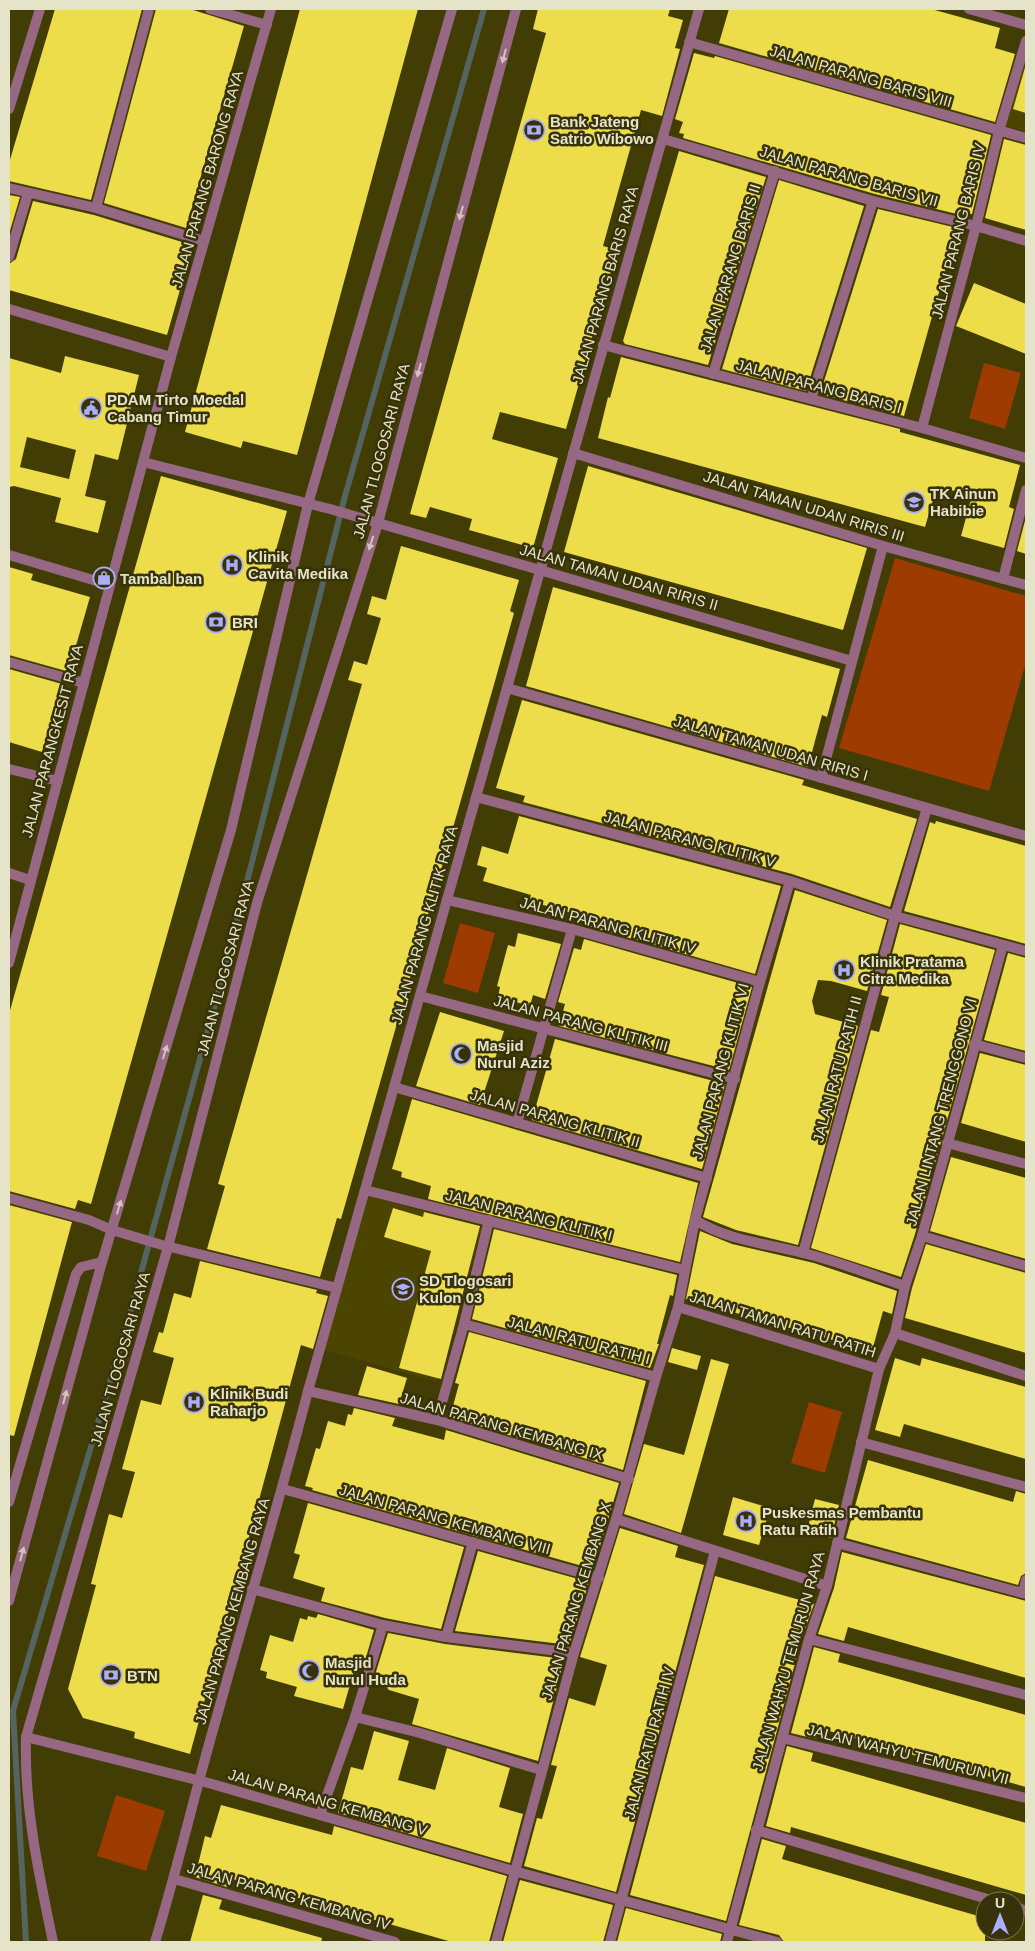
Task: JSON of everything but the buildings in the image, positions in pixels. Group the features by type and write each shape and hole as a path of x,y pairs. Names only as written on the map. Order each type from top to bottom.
{"street":[{"path":"9,109 40,9"},
{"path":"96,208 149,9"},
{"path":"210,9 267,25"},
{"name":"JALAN PARANG BARONG RAYA","path":"110,585 171,357 271,9"},
{"name":"JALAN TLOGOSARI RAYA","path":"9,1601 102,1262 115,1231 231,830 308,504 452,9"},
{"name":"JALAN TLOGOSARI RAYA","path":"54,1942 33,1845 25,1777 26,1737 165,1246 257,904 373,521 516,9"},
{"name":"JALAN PARANG BARIS RAYA","path":"540,570 699,9"},
{"path":"969,9 1026,25"},
{"name":"JALAN PARANG BARIS IV","path":"922,428 976,226 999,131 1026,41"},
{"name":"JALAN PARANG BARIS VIII","path":"689,42 1026,138"},
{"name":"JALAN PARANG BARIS VII","path":"663,139 873,201 976,226 1026,241"},
{"name":"JALAN PARANG BARIS II","path":"713,374 775,172"},
{"path":"9,188 96,208 204,241"},
{"path":"9,257 28,193"},
{"path":"811,399 873,201"},
{"path":"9,309 171,357"},
{"name":"JALAN PARANG BARIS I","path":"603,346 922,428 1026,458"},
{"name":"JALAN TAMAN UDAN RIRIS III","path":"573,453 883,546 1026,585"},
{"name":"JALAN TAMAN UDAN RIRIS II","path":"143,462 373,521 852,661"},
{"path":"1003,579 1026,490"},
{"path":"821,778 883,546"},
{"path":"9,555 110,585"},
{"name":"JALAN PARANG KLITIK RAYA","path":"337,1288 540,570"},
{"name":"JALAN PARANGKESIT RAYA","path":"9,963 110,585"},
{"path":"9,662 84,683"},
{"name":"JALAN TAMAN UDAN RIRIS I","path":"507,688 1026,836"},
{"path":"9,769 58,780"},
{"name":"JALAN PARANG KLITIK V","path":"476,797 790,881 895,916 1026,951"},
{"name":"JALAN RATU RATIH II","path":"803,1252 895,916 927,808"},
{"path":"9,873 30,880"},
{"name":"JALAN PARANG KLITIK VI","path":"685,1270 694,1220 790,881"},
{"name":"JALAN PARANG KLITIK IV","path":"447,900 572,929 760,982"},
{"path":"517,1123 572,929"},
{"name":"JALAN LINTANG TRENGGONO VI","path":"905,1286 922,1236 1003,945"},
{"name":"JALAN PARANG KLITIK III","path":"420,996 735,1080"},
{"path":"974,1044 1026,1058"},
{"name":"JALAN PARANG KLITIK II","path":"394,1087 707,1178"},
{"path":"947,1143 1026,1164"},
{"name":"JALAN PARANG KLITIK I","path":"365,1190 685,1270"},
{"path":"9,1198 89,1220 115,1231 165,1246 337,1288"},
{"path":"437,1420 464,1324 489,1220"},
{"path":"694,1220 714,1232 750,1243 803,1252 905,1286"},
{"path":"922,1236 1026,1266"},
{"path":"9,1502 76,1274 81,1267 102,1262"},
{"name":"JALAN PARANG KEMBANG X","path":"496,1942 574,1653 629,1479 656,1377 678,1307 685,1270"},
{"name":"JALAN WAHYU TEMURUN RAYA","path":"727,1942 809,1639 827,1586 879,1369 895,1333 905,1286"},
{"name":"JALAN PARANG KEMBANG RAYA","path":"155,1942 174,1879 198,1780 252,1589 283,1489 337,1288"},
{"name":"JALAN TAMAN RATU RATIH","path":"678,1307 879,1369"},
{"name":"JALAN RATU RATIH I","path":"464,1324 656,1377"},
{"path":"895,1333 1026,1376"},
{"name":"JALAN PARANG KEMBANG IX","path":"308,1391 437,1420 629,1479"},
{"path":"861,1442 1026,1487"},
{"name":"JALAN PARANG KEMBANG VIII","path":"283,1489 599,1578"},
{"path":"616,1520 827,1586"},
{"path":"446,1637 473,1542"},
{"path":"837,1543 1025,1594 1026,1580"},
{"name":"JALAN RATU RATIH IV","path":"610,1942 715,1552"},
{"path":"252,1589 383,1625 446,1637 574,1653"},
{"path":"320,1816 355,1717 383,1625"},
{"path":"809,1639 1026,1695"},
{"path":"355,1717 420,1733 541,1770"},
{"name":"JALAN PARANG KEMBANG V","path":"26,1737 198,1780 514,1871 731,1928 777,1942"},
{"name":"JALAN WAHYU TEMURUN VII","path":"782,1738 1026,1798"},
{"path":"756,1830 975,1895"},
{"name":"JALAN PARANG KEMBANG IV","path":"174,1879 396,1942"}],"shaded area":[{"path":"1026,54 1026,132 1006,126"},
{"path":"984,363 1021,373 1005,429 969,418"},
{"path":"895,558 1026,596 1026,662 989,791 839,748"},
{"path":"460,923 495,933 478,993 443,983"},
{"name":"SD Tlogosari Kulon 03","path":"369,1196 482,1228 437,1382 324,1350"},
{"path":"809,1402 842,1412 825,1473 791,1463"},
{"path":"116,1795 165,1811 146,1871 97,1856"}],"waterway":[{"path":"26,1942 13,1711 123,1338 224,972 345,496 484,9"}],"place":[{"name":"Bank Jateng Satrio Wibowo","path":"534,130"},
{"name":"PDAM Tirto Moedal Cabang Timur","path":"91,408"},
{"name":"TK Ainun Habibie","path":"914,502"},
{"name":"Klinik Cavita Medika","path":"232,565"},
{"name":"Tambal ban","path":"104,578"},
{"name":"BRI","path":"216,622"},
{"name":"Klinik Pratama Citra Medika","path":"844,970"},
{"name":"Masjid Nurul Aziz","path":"461,1054"},
{"name":"SD Tlogosari Kulon 03","path":"403,1289"},
{"name":"Klinik Budi Raharjo","path":"194,1402"},
{"name":"Puskesmas Pembantu Ratu Ratih","path":"746,1521"},
{"name":"Masjid Nurul Huda","path":"309,1671"},
{"name":"BTN","path":"111,1675"}]}
